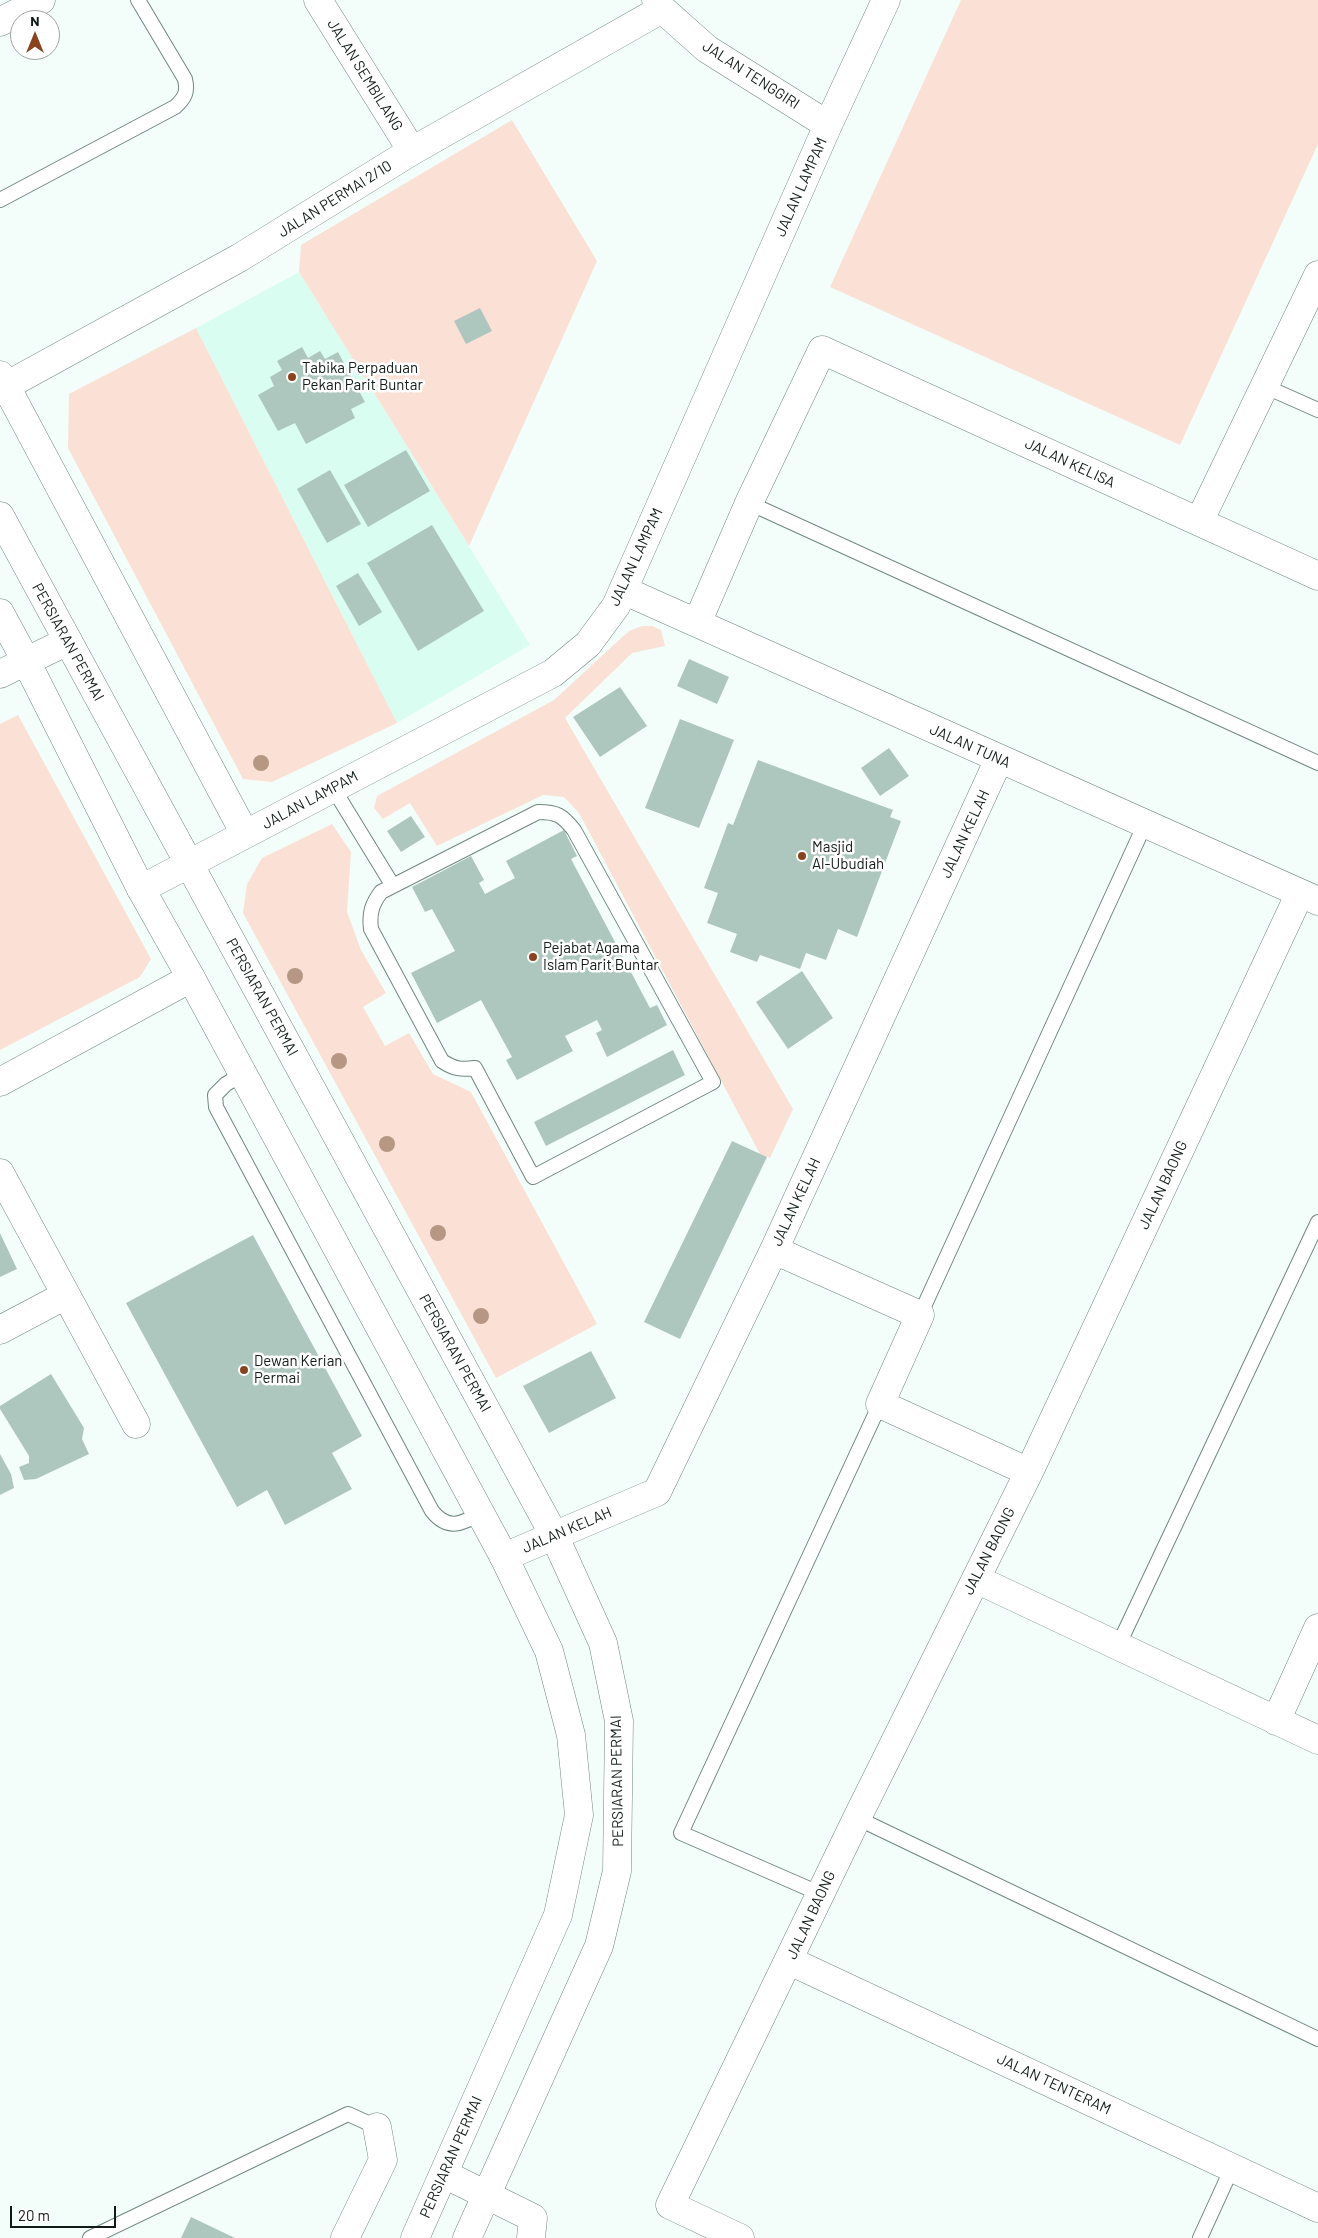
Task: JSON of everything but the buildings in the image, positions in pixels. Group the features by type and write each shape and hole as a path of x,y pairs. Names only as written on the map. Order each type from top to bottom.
{"street":[{"path":"0,22 41,0"},
{"name":"JALAN SEMBILANG","path":"318,0 412,151"},
{"name":"JALAN LAMPAM","path":"140,889 553,673 588,644 616,606 828,125 886,0"},
{"name":"JALAN PERMAI 2/10","path":"3,380 239,258 412,151 659,5"},
{"name":"JALAN TENGGIRI","path":"659,5 708,49 828,125"},
{"path":"1199,522 1318,275"},
{"name":"JALAN KELISA","path":"750,503 822,350 1318,576"},
{"path":"3,380 245,834"},
{"path":"697,623 750,503"},
{"name":"PERSIARAN PERMAI","path":"0,516 554,1535 603,1643 619,1721 617,1871 598,1946 466,2238"},
{"name":"JALAN TUNA","path":"623,590 1309,897"},
{"name":"PERSIARAN PERMAI","path":"0,613 140,889 244,1074 504,1557 549,1650 571,1735 579,1815 558,1915 415,2238"},
{"path":"0,674 68,641"},
{"name":"JALAN KELAH","path":"504,1557 656,1492 774,1250 999,759"},
{"name":"JALAN BAONG","path":"740,2238 670,2205 790,1961 857,1818 1029,1472 1309,897"},
{"path":"0,1082 191,978"},
{"path":"0,1173 136,1424"},
{"path":"774,1250 920,1315 880,1404 1029,1472"},
{"path":"0,1330 66,1295"},
{"path":"976,1578 1318,1740"},
{"path":"1276,1721 1318,1628"},
{"name":"JALAN TENTERAM","path":"790,1961 1318,2208"},
{"path":"345,2238 382,2160 377,2127"},
{"path":"444,2174 533,2218 531,2238"}],"lane":[{"path":"0,200 175,106 184,99 187,88 185,79 138,0"},
{"path":"1264,386 1318,410"},
{"path":"750,503 1318,763"},
{"path":"333,788 393,886"},
{"path":"538,812 554,812 566,820 574,830 713,1082 533,1177 475,1068 457,1069 442,1062 371,929 370,915 374,902 381,892 393,886 538,812"},
{"path":"920,1315 1145,824"},
{"path":"244,1074 226,1084 215,1094 216,1107 432,1511 439,1520 452,1524 462,1523 481,1513"},
{"path":"1118,1646 1318,1222"},
{"path":"821,1894 681,1834 880,1404"},
{"path":"857,1818 1318,2039"},
{"path":"90,2238 348,2114 377,2127"},
{"path":"1200,2238 1232,2168"}],"shaded area":[{"path":"961,0 1318,0 1318,144 1180,445 830,287"},
{"path":"512,120 597,261 469,546 299,272 301,245"},
{"path":"299,272 530,645 397,723 196,328"},
{"path":"196,328 397,723 272,782 243,779 68,448 69,394"},
{"path":"642,626 652,626 661,630 665,646 632,653 565,718 793,1109 770,1158 760,1154 579,813 564,797 543,795 437,846 410,803 383,819 374,808 377,796 554,700 629,631"},
{"path":"18,715 151,959 140,977 0,1050 0,724"},
{"path":"332,824 351,852 347,912 361,950 386,993 363,1007 385,1046 409,1033 433,1074 471,1092 597,1324 496,1378 243,913 247,884 262,858"}],"place":[{"name":"Tabika Perpaduan Pekan Parit Buntar","path":"292,377"},
{"name":"Masjid Al-Ubudiah","path":"802,856"},
{"name":"Pejabat Agama Islam Parit Buntar","path":"533,957"},
{"name":"Dewan Kerian Permai","path":"244,1370"}]}
